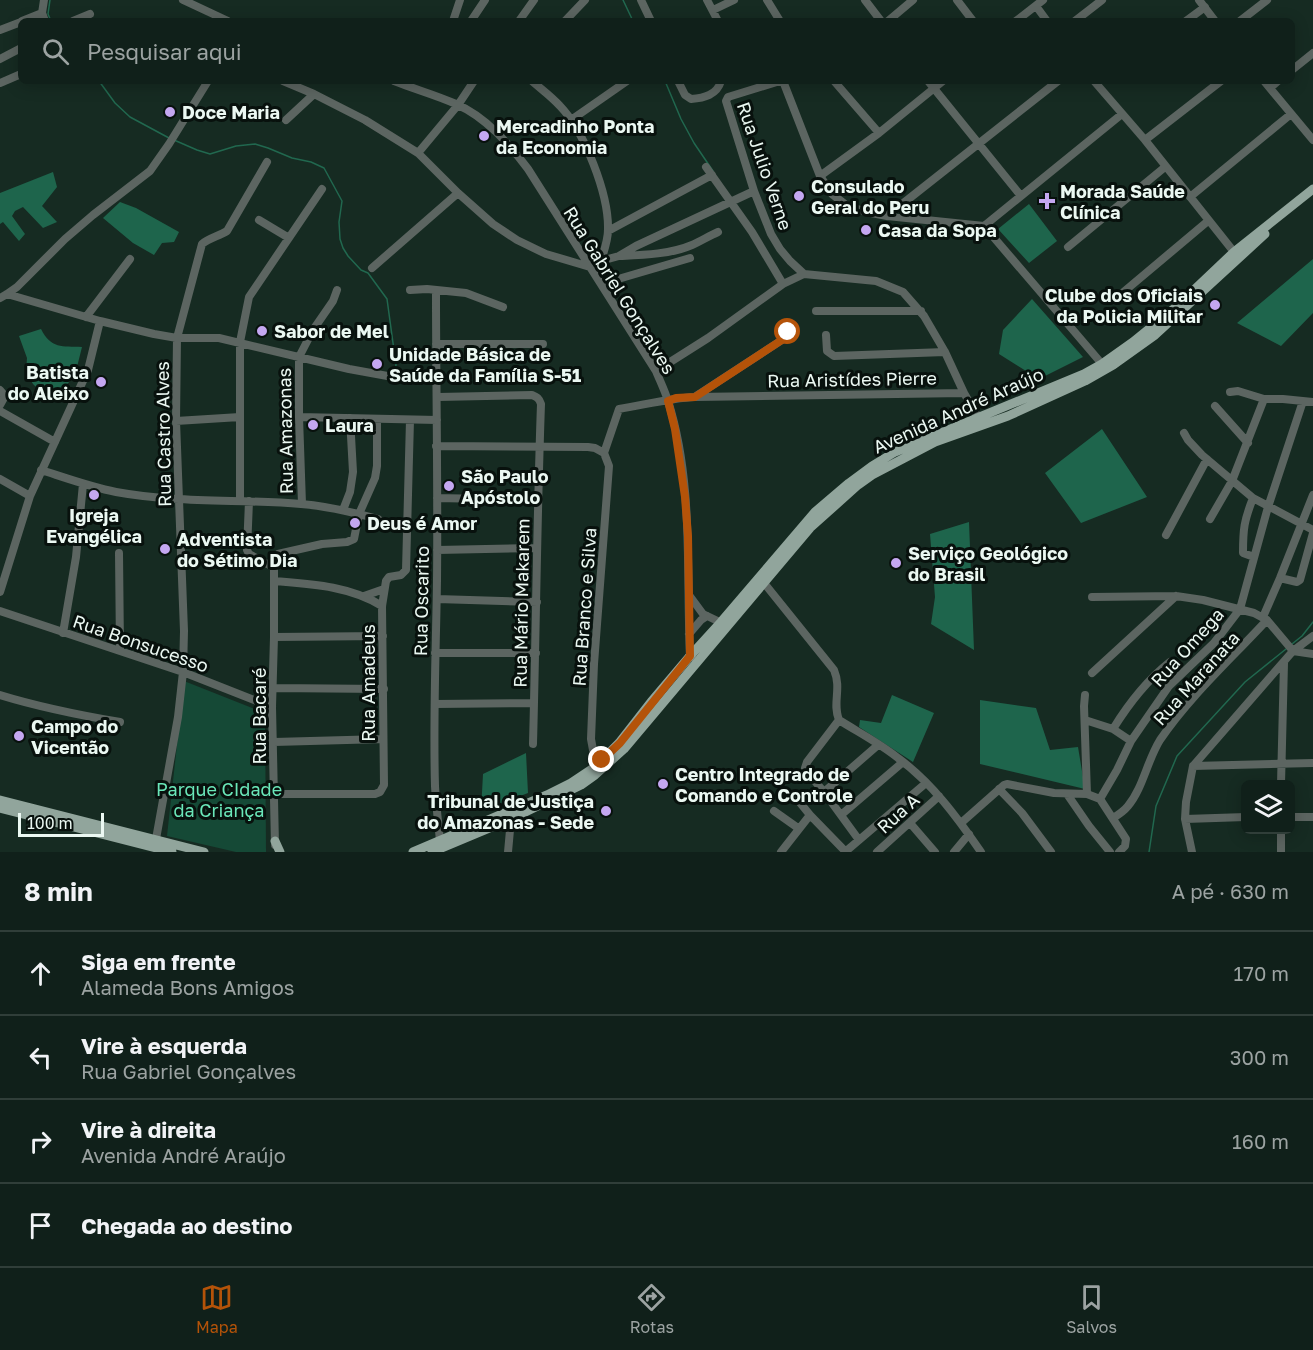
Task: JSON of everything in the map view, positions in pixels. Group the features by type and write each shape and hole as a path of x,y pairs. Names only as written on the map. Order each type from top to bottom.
{"main road":[{"name":"Avenida André Araújo","path":"762,580 815,512 857,478 895,452 1084,374 1102,364 1176,307 1234,252 1313,189"},
{"name":"Avenida André Araújo","path":"413,852 571,783 620,743 762,580 810,528 858,485 872,475 935,442 1008,416 1085,381 1113,365 1155,335 1262,237 1313,197"},
{"name":"Avenida André Araújo","path":"432,852 511,819 582,785 624,749 694,659"},
{"path":"0,800 204,852"},
{"path":"0,808 172,852"},
{"path":"275,841 280,852"}],"street":[{"path":"43,17 44,0"},
{"path":"183,0 222,18"},
{"path":"454,18 460,0"},
{"path":"473,18 485,0"},
{"path":"521,18 534,0"},
{"path":"568,18 585,0"},
{"path":"641,0 650,18"},
{"path":"707,0 716,18"},
{"path":"712,10 734,0"},
{"path":"767,0 778,18"},
{"path":"865,0 879,18"},
{"path":"892,18 913,0"},
{"path":"957,0 971,18"},
{"path":"1020,18 1043,0"},
{"path":"1079,18 1102,0"},
{"path":"1244,18 1267,0"},
{"path":"1189,18 1202,3 1213,18"},
{"path":"1036,6 1045,18"},
{"path":"80,18 90,14"},
{"path":"0,30 18,23"},
{"path":"0,59 18,50"},
{"path":"1295,68 1313,53"},
{"path":"0,83 18,75"},
{"path":"4,296 93,215 150,171 206,84"},
{"path":"290,84 365,120 418,153 493,224 516,240 546,254 581,261 590,267 619,256 679,249 718,232"},
{"name":"Rua Gabriel Gonçalves","path":"402,84 458,105 494,130 513,149 528,169 581,261"},
{"path":"418,153 458,105 472,84"},
{"path":"535,84 561,106 571,120 596,169 603,190 608,231 601,261"},
{"path":"571,120 623,84"},
{"path":"680,84 685,95 691,99 715,92 720,84"},
{"path":"751,84 754,90 772,84"},
{"path":"782,84 820,176 832,194 846,204 866,212 984,226 1102,364"},
{"path":"837,84 879,133"},
{"path":"931,84 1022,196"},
{"path":"820,176 879,133 939,84"},
{"path":"887,216 1054,84"},
{"path":"1097,84 1145,140 1234,252"},
{"path":"1145,140 1217,84"},
{"path":"1267,84 1313,140"},
{"name":"Rua Julio Verne","path":"754,90 728,97 726,104 754,191 771,234 780,249 804,274"},
{"path":"286,120 314,94"},
{"path":"984,226 1122,114"},
{"path":"1190,196 1291,114"},
{"name":"Rua Castro Alves","path":"156,839 178,717 183,672 184,631 176,421 177,338 202,244 227,231 267,162"},
{"path":"706,167 752,232 783,284"},
{"path":"1068,247 1166,167"},
{"path":"608,231 712,175"},
{"path":"240,501 240,342 249,297 322,189"},
{"path":"619,256 754,191"},
{"path":"372,268 458,193"},
{"path":"259,220 289,238"},
{"path":"1114,300 1208,221"},
{"path":"601,284 690,258"},
{"path":"86,317 130,259"},
{"name":"Rua Gabriel Gonçalves","path":"590,267 656,371 668,401 679,451 685,497 688,536 689,634 694,659"},
{"path":"656,371 708,338 783,284 804,274 876,281 903,292 921,311 978,417"},
{"path":"17,286 21,299"},
{"path":"299,357 313,330 333,301 337,290"},
{"path":"410,290 465,293 503,307"},
{"name":"Rua Oscarito","path":"436,290 438,397 435,787 440,840"},
{"path":"4,296 154,334 177,338 219,338 393,377"},
{"path":"816,311 921,311"},
{"path":"0,592 30,496 88,370 100,321"},
{"path":"695,397 788,336 784,326"},
{"path":"826,335 827,351 834,356 945,352"},
{"path":"436,344 543,344"},
{"name":"Rua Amazonas","path":"299,357 302,504"},
{"path":"0,390 5,396 0,405"},
{"path":"1230,392 1245,392 1264,399 1313,402"},
{"name":"Rua Aristídes Pierre","path":"604,453 619,409 676,398 964,393"},
{"name":"Rua Mário Makarem","path":"438,397 532,395 540,399 533,744"},
{"path":"1210,519 1232,481 1264,399"},
{"name":"Rua Omega","path":"1100,799 1131,741 1169,686 1214,643 1240,609 1268,507 1303,401"},
{"path":"1215,406 1248,443"},
{"path":"0,411 55,442"},
{"path":"176,421 240,417"},
{"path":"299,417 437,420"},
{"path":"343,510 350,492 353,472 350,418"},
{"path":"249,501 247,550 249,554 273,567 273,558 278,554 322,544 351,542 354,539 359,514 375,478 377,419"},
{"path":"364,596 385,585 389,577 400,575 406,570 410,420"},
{"path":"1184,433 1207,459 1252,498 1313,532 1299,581 1293,582 1280,578"},
{"path":"436,446 588,447 604,453"},
{"name":"Rua Branco e Silva","path":"602,760 593,750 591,730 609,466 604,453"},
{"path":"1166,535 1207,459"},
{"path":"41,470 116,492 179,499 302,504 343,510 378,519"},
{"path":"0,479 30,496"},
{"path":"63,633 76,557 83,484"},
{"name":"Rua Maranata","path":"1113,818 1127,807 1136,793 1151,756 1183,710 1265,618 1313,495"},
{"path":"437,498 538,500"},
{"path":"1252,498 1245,520 1243,539 1244,554 1254,557"},
{"path":"437,550 537,548"},
{"path":"119,553 120,650"},
{"name":"Rua Bacaré","path":"273,567 272,707 275,852"},
{"path":"762,580 834,670 837,677 836,712 839,720 903,762 926,783 961,823 981,852"},
{"path":"274,581 338,588 364,596 382,606"},
{"name":"Rua Amadeus","path":"273,794 375,794 380,792 384,785 382,606 385,585"},
{"path":"689,595 696,606 707,616 724,624"},
{"path":"1092,673 1176,596"},
{"path":"1092,597 1176,596 1240,609 1265,618 1293,651 1313,654"},
{"path":"436,599 537,602"},
{"name":"Rua Bonsucesso","path":"0,611 183,672 272,707"},
{"path":"689,634 707,616"},
{"path":"274,637 383,636"},
{"path":"1192,852 1185,819 1193,766 1293,651 1313,636"},
{"path":"435,653 536,653"},
{"path":"1113,729 1128,705 1170,662"},
{"path":"1281,780 1284,663"},
{"path":"273,688 384,689"},
{"path":"0,695 58,711 120,722"},
{"path":"1085,696 1087,794"},
{"path":"435,704 534,704"},
{"path":"839,720 807,762 805,768 860,840"},
{"path":"1085,720 1113,729 1131,741"},
{"path":"274,742 383,739"},
{"path":"824,792 878,745"},
{"path":"841,815 903,762"},
{"path":"1193,766 1313,763"},
{"path":"797,799 845,852 926,783"},
{"path":"961,823 1004,785 1012,784 1054,793 1087,794 1100,799 1122,832 1126,842 1119,852"},
{"path":"999,789 1022,813 1051,852"},
{"path":"1067,794 1110,852"},
{"name":"Rua A","path":"877,852 939,796"},
{"path":"774,811 798,828"},
{"path":"781,852 810,815"},
{"path":"1295,817 1313,817"},
{"path":"1185,819 1241,818"},
{"path":"508,852 511,819"},
{"path":"910,823 935,852"},
{"path":"954,852 969,834"},
{"path":"1281,834 1281,852"},
{"path":"886,844 893,852"}],"green space":[{"path":"53,172 57,187 42,206 57,222 43,228 23,207 15,211 12,216 25,234 19,241 3,222 0,224 0,193"},
{"path":"120,202 136,208 179,232 174,242 162,243 154,255 133,243 103,218"},
{"path":"1029,204 1057,241 1029,263 998,229"},
{"path":"1313,259 1313,313 1281,346 1237,323"},
{"path":"1032,299 1083,357 1039,379 999,354 1003,330"},
{"path":"41,329 53,343 82,347 75,375 64,388 41,392 26,372 27,358 19,336"},
{"path":"1102,429 1147,497 1081,523 1045,473"},
{"path":"969,522 974,650 931,624 935,597 930,534"},
{"name":"Parque CIdade da Criança","path":"184,681 265,713 266,852 236,852 167,836"},
{"path":"892,695 934,713 913,762 859,727 860,720 881,723"},
{"path":"980,700 1036,708 1050,750 1078,747 1085,789 980,764"},
{"path":"526,753 528,793 481,811 483,774"}],"waterway":[{"path":"50,0 50,18"},
{"path":"623,0 632,18"},
{"path":"101,84 115,103 130,117 169,138"},
{"path":"666,84 681,119 713,171"},
{"path":"174,140 210,154 236,146 255,144 324,168 342,201 339,222 343,248 361,270 368,273 387,299 396,365 394,374"},
{"path":"1292,644 1313,622"},
{"path":"1149,852 1156,806 1177,756 1245,682 1286,649"}],"place":[{"name":"Doce Maria","path":"170,112"},
{"name":"Mercadinho Ponta da Economia","path":"484,136"},
{"name":"Consulado Geral do Peru","path":"799,196"},
{"name":"Morada Saúde Clínica","path":"1047,201"},
{"name":"Casa da Sopa","path":"866,230"},
{"name":"Clube dos Oficiais da Policia Militar","path":"1215,305"},
{"name":"Sabor de Mel","path":"262,331"},
{"name":"Unidade Básica de Saúde da Família S-51","path":"377,364"},
{"name":"Batista do Aleixo","path":"101,382"},
{"name":"Laura","path":"313,425"},
{"name":"São Paulo Apóstolo","path":"449,486"},
{"name":"Igreja Evangélica","path":"94,495"},
{"name":"Deus é Amor","path":"355,523"},
{"name":"Adventista do Sétimo Dia","path":"165,549"},
{"name":"Serviço Geológico do Brasil","path":"896,563"},
{"name":"Campo do Vicentão","path":"19,736"},
{"name":"Centro Integrado de Comando e Controle","path":"663,784"},
{"name":"Tribunal de Justiça do Amazonas - Sede","path":"606,811"}],"route":[{"path":"602,760 620,743 690,656 685,497 675,429 668,401 695,397 788,336 788,332"}]}
